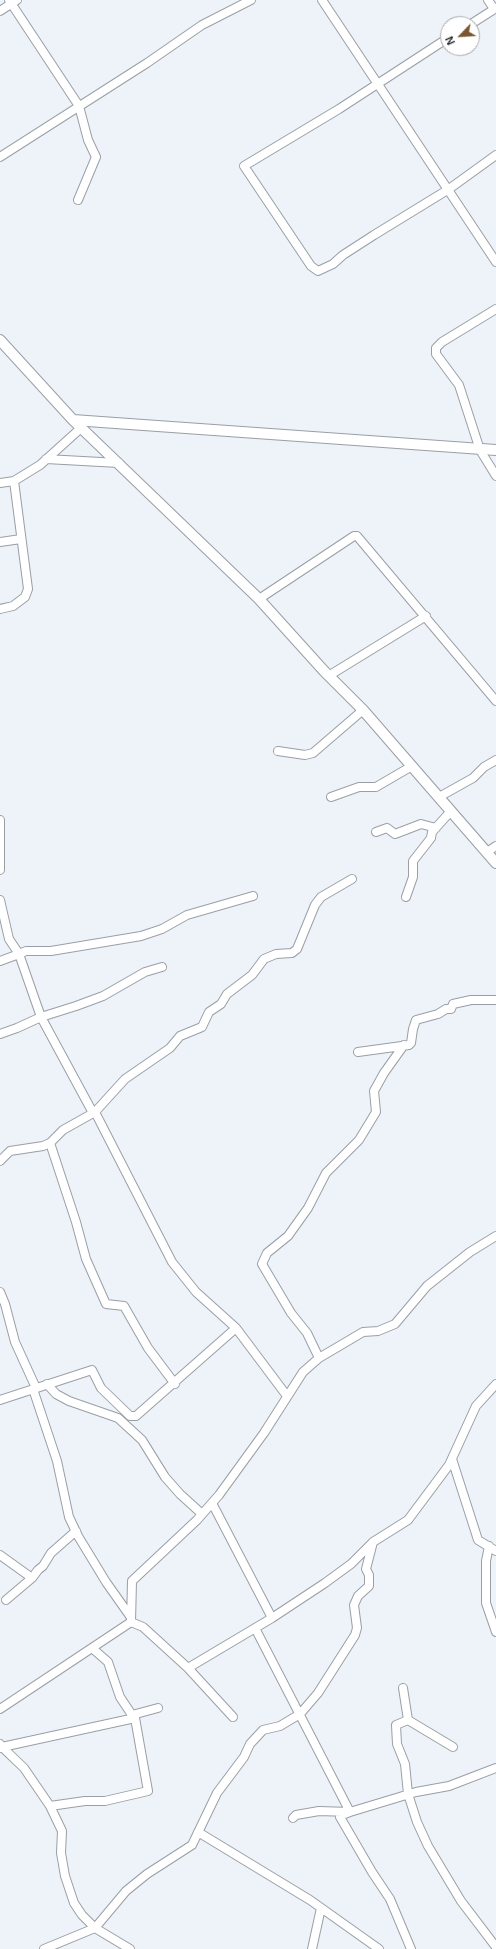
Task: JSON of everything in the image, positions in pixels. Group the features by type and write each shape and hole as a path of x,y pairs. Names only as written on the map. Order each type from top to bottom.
{"street":[{"path":"0,157 202,26 251,0"},
{"path":"322,0 449,189 496,262"},
{"path":"480,18 495,9 488,0"},
{"path":"0,11 12,1 79,106 88,140 96,157 78,200"},
{"path":"440,43 339,109 244,166 311,266 318,271 333,264 343,255 449,189 496,155"},
{"path":"496,309 442,342 436,348 436,354 459,385 480,450 496,476"},
{"path":"0,340 73,420 259,599 363,710 496,863"},
{"path":"73,420 496,450"},
{"path":"0,483 14,481 34,469 81,428"},
{"path":"46,459 119,463"},
{"path":"0,609 13,606 25,597 28,589 14,481"},
{"path":"259,599 354,536 357,536 426,616 496,701"},
{"path":"0,542 21,539"},
{"path":"330,675 426,616"},
{"path":"278,751 305,755 313,753 363,710"},
{"path":"440,797 473,778 484,767 496,760"},
{"path":"331,797 359,787 376,787 412,766"},
{"path":"406,896 413,877 413,861 431,838 432,832 451,811"},
{"path":"0,820 0,867"},
{"path":"376,832 387,828 395,834 421,824 436,828"},
{"path":"487,852 496,846"},
{"path":"0,1161 10,1151 43,1146 50,1143 63,1130 94,1113 125,1079 170,1048 180,1036 202,1027 209,1012 220,1004 227,994 252,975 264,959 276,954 292,953 297,949 315,905 322,897 352,879"},
{"path":"0,961 26,952 51,950 141,936 162,929 187,915 253,896"},
{"path":"0,900 9,939 19,954 41,1017 94,1113 172,1262 196,1292 236,1328 287,1396"},
{"path":"0,1034 41,1017 103,996 145,972 162,967"},
{"path":"358,1052 411,1043 416,1020 438,1014 446,1009 451,1009 453,1004 471,1000 496,1000"},
{"path":"319,1358 307,1333 291,1313 262,1264 268,1252 288,1236 308,1208 326,1173 359,1140 376,1112 374,1091 384,1073 404,1045"},
{"path":"50,1143 76,1222 86,1258 106,1304 124,1306 148,1348 175,1384"},
{"path":"0,1709 92,1648 130,1619 132,1581 202,1514 212,1502 264,1433 303,1372 319,1358 363,1332 382,1330 395,1324 427,1286 470,1252 496,1236"},
{"path":"0,1292 15,1342 35,1388 57,1461 65,1505 76,1531 130,1619 154,1637 188,1668 233,1717"},
{"path":"0,1400 92,1370 101,1388 132,1417 136,1416 175,1384 201,1357 236,1328"},
{"path":"47,1384 56,1394 69,1401 118,1418 142,1440 165,1477 180,1494 202,1514"},
{"path":"188,1668 272,1618 351,1564 374,1542 408,1520 449,1465 476,1406 496,1384"},
{"path":"452,1459 478,1540 492,1548 486,1560 486,1603 496,1632"},
{"path":"212,1502 272,1618"},
{"path":"6,1600 32,1578 43,1566 51,1553 76,1531"},
{"path":"44,1949 95,1928 126,1891 147,1874 192,1845 217,1794 244,1757 250,1744 263,1730 280,1726 300,1714 318,1692 355,1635 357,1628 354,1605 358,1596 369,1586 369,1575 366,1569 374,1542"},
{"path":"0,1555 32,1578"},
{"path":"255,1628 350,1812"},
{"path":"92,1648 108,1662 120,1697 132,1715 158,1708"},
{"path":"403,1688 408,1720"},
{"path":"1,1746 135,1718 148,1791 105,1801 85,1801 50,1806"},
{"path":"408,1720 453,1747"},
{"path":"408,1720 396,1725 397,1744 405,1764 408,1794 417,1822 441,1869 461,1901 496,1947"},
{"path":"1,1746 24,1768 50,1806 62,1831 61,1853 65,1876 74,1903 82,1915 95,1928 130,1949"},
{"path":"411,1949 390,1899 372,1872 340,1817 342,1814 408,1794 449,1786 496,1768"},
{"path":"293,1818 296,1815 319,1810 350,1812"},
{"path":"198,1832 321,1908 379,1949"},
{"path":"312,1949 321,1908"}]}
